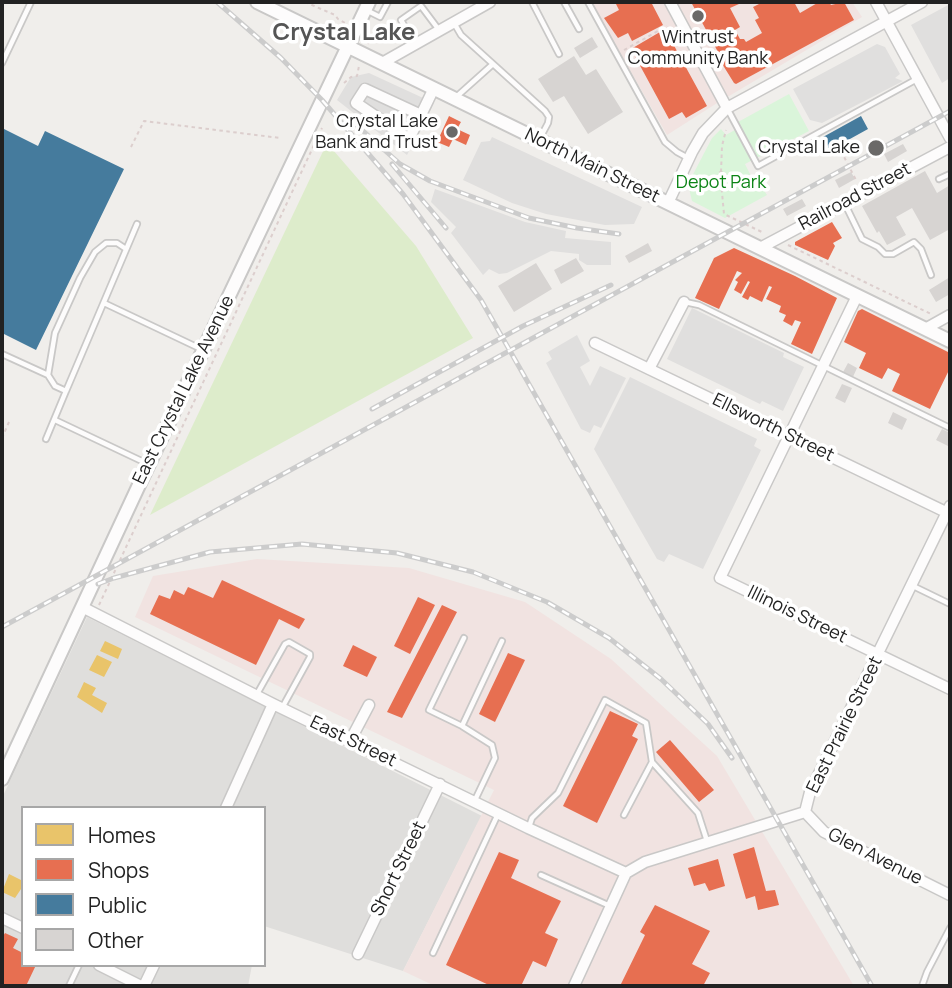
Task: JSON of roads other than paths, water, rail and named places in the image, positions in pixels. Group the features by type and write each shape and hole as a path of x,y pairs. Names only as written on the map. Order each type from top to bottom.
{"street":[{"name":"North Main Street","path":"257,2 950,341"},
{"path":"382,63 489,2"},
{"path":"670,2 726,108"},
{"path":"876,2 950,138"},
{"path":"668,203 703,133 726,108 922,2"},
{"name":"East Crystal Lake Avenue","path":"2,779 88,610 149,465 367,6"},
{"path":"421,115 365,89 356,103 409,139 421,115 434,88"},
{"name":"Railroad Street","path":"760,248 950,147"},
{"path":"789,436 858,296"},
{"path":"649,369 684,302"},
{"path":"925,329 950,315"},
{"name":"Ellsworth Street","path":"595,343 949,511"},
{"name":"Illinois Street","path":"789,436 720,578 950,689"},
{"name":"East Prairie Street","path":"626,873 645,862 805,813 810,792 949,511"},
{"name":"East Street","path":"88,610 278,706 626,873"},
{"path":"350,741 369,705"},
{"path":"227,806 278,706"},
{"name":"Short Street","path":"358,954 440,784"},
{"name":"Glen Avenue","path":"805,813 824,832 950,895"},
{"path":"574,986 626,873"},
{"path":"2,918 21,927"},
{"path":"103,967 143,986 153,967"}],"lane":[{"path":"2,63 31,2"},
{"path":"367,6 380,17 388,2"},
{"path":"532,2 559,54"},
{"path":"564,2 579,29"},
{"path":"588,2 666,142 689,158"},
{"path":"415,45 401,20 420,4 439,31"},
{"path":"454,22 461,35 545,111 549,117 548,123 539,140"},
{"path":"455,99 493,64"},
{"path":"726,108 758,166 918,79"},
{"path":"939,179 950,174"},
{"path":"844,203 862,239 885,254 893,254 914,242 921,249 931,275"},
{"path":"46,439 136,224"},
{"path":"48,375 55,333 95,252 106,243 117,243 126,249"},
{"path":"684,302 699,305 950,428"},
{"path":"104,303 203,350"},
{"path":"2,354 48,375 55,386 66,391"},
{"path":"55,420 149,465"},
{"path":"912,585 950,604"},
{"path":"464,638 429,710 488,741 494,751 495,758 474,801"},
{"path":"462,726 502,641"},
{"path":"256,695 285,644 289,642 310,654 310,657 278,706"},
{"path":"528,828 533,818 558,793 605,700 646,723 652,762 698,813 708,842"},
{"path":"624,816 652,762"},
{"path":"433,953 498,813"},
{"path":"541,875 611,906"},
{"path":"922,986 950,928"},
{"path":"69,986 78,967"}],"railway":[{"path":"217,2 281,58 322,100 403,194 481,300 872,986"},
{"path":"2,627 950,111"},
{"path":"343,113 400,164 430,181 529,218 619,234"},
{"path":"392,164 446,228"},
{"path":"372,409 523,326 611,285"},
{"path":"98,584 210,552 302,544 397,553 473,572 547,602 609,638 661,679 708,724 732,758"}],"place":[{"name":"Wintrust Community Bank","path":"698,16"},
{"name":"Crystal Lake Bank and Trust","path":"452,132"},
{"name":"Crystal Lake","path":"876,148"}],"district":[{"name":"Crystal Lake","path":"344,33"}],"park label":[{"name":"Depot Park","path":"721,183"}]}
